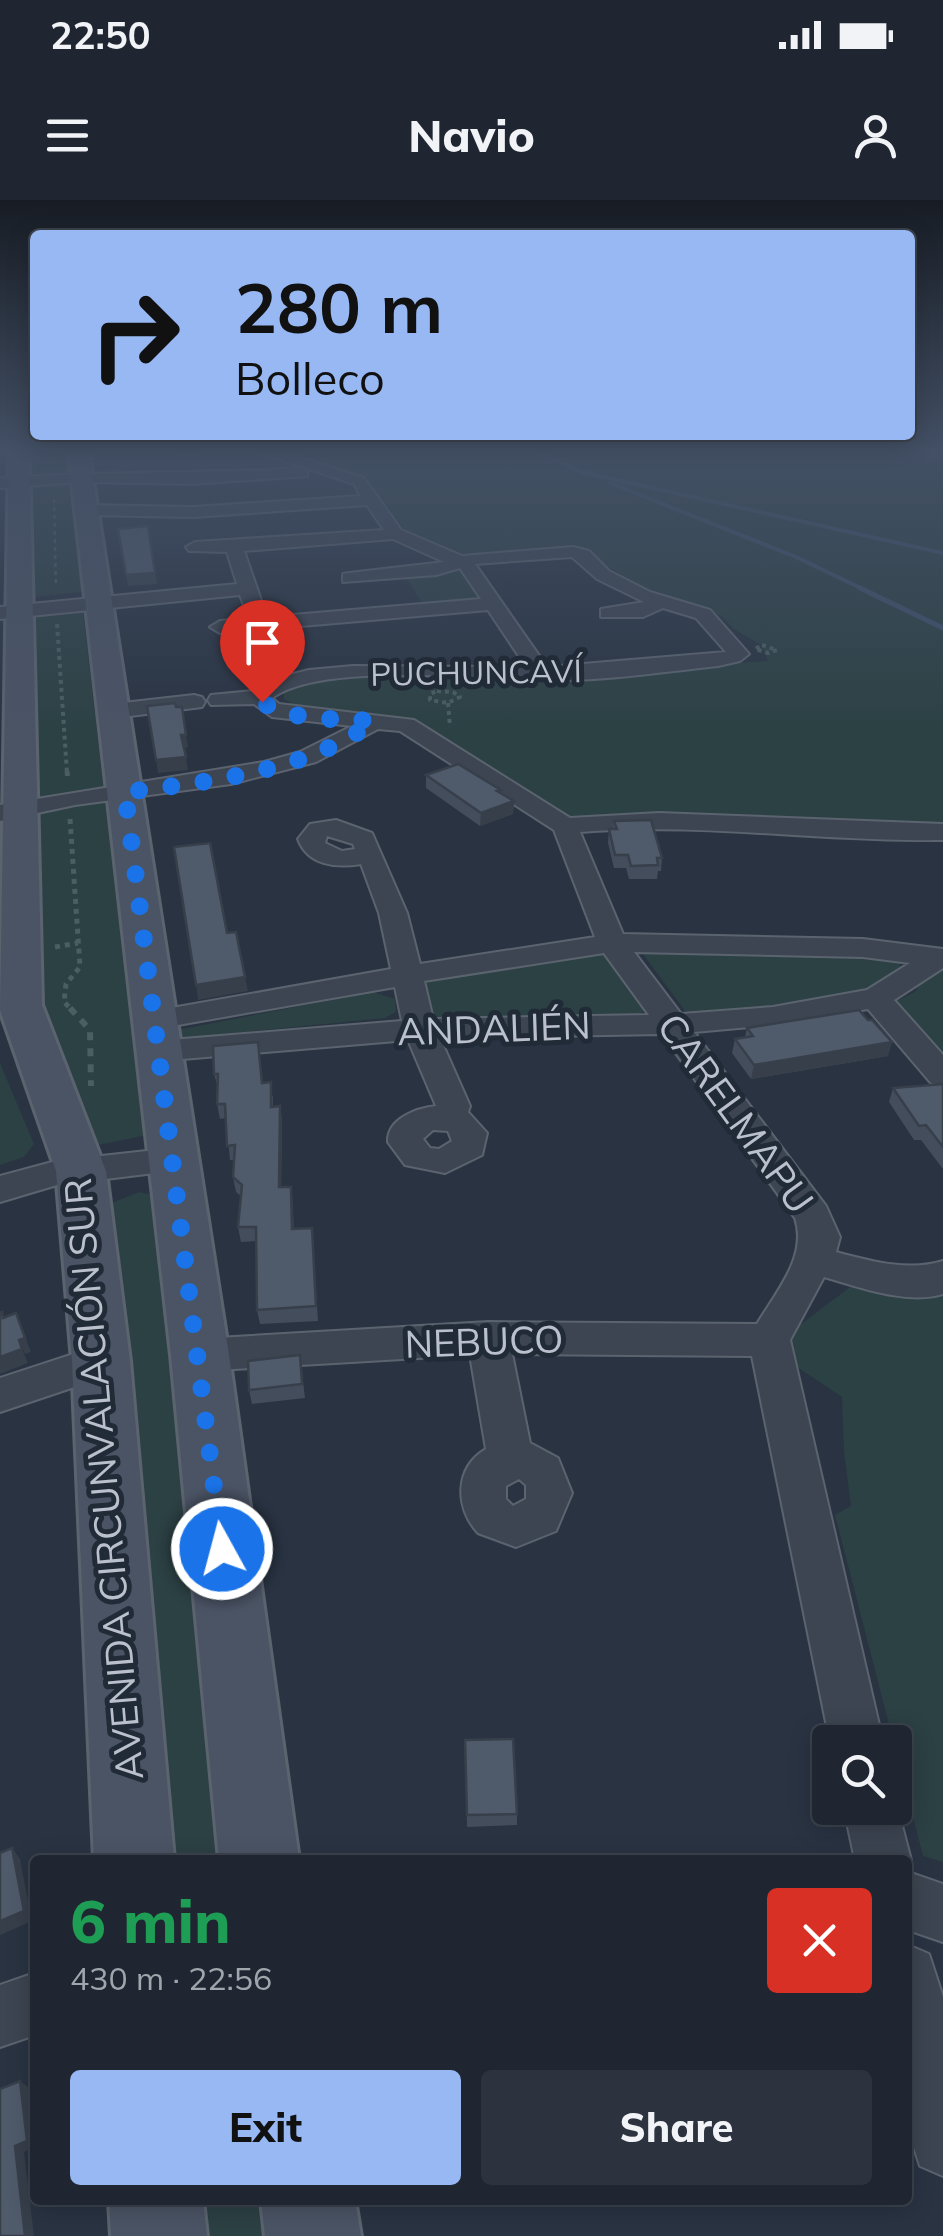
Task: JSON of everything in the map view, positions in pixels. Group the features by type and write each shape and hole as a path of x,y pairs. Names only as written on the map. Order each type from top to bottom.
{"main road":[{"name":"AVENIDA CIRCUNVALACIÓN SUR","path":"12,543 10,1007 81,1171 101,1361 134,1855"},
{"path":"92,543 200,1355 258,1855"},
{"path":"156,2205 158,2236"},
{"path":"309,2205 313,2236"}],"street":[{"path":"195,547 274,543"},
{"path":"416,543 467,565 540,672"},
{"path":"234,546 260,624"},
{"path":"349,578 436,570 460,562 577,553 603,575 661,600"},
{"path":"397,574 418,610"},
{"path":"10,607 244,585"},
{"path":"608,613 643,611 661,600"},
{"name":"PUCHUNCAVÍ","path":"219,700 260,697 270,686 287,681 368,672 565,674 739,654 703,614 661,600"},
{"path":"220,628 494,604"},
{"path":"260,697 272,710 406,724 565,826 698,823 896,834 943,832"},
{"path":"114,711 194,702"},
{"path":"10,812 125,792 228,780 348,741 374,721"},
{"name":"CARELMAPU","path":"565,826 612,943 813,1215 821,1236 814,1260 769,1340"},
{"path":"371,854 393,913 420,1029 452,1106 448,1118"},
{"name":"ANDALIÉN","path":"157,1035 406,976 612,943 863,948 939,958"},
{"name":"ANDALIÉN","path":"157,1035 671,1024 774,1016 876,998 939,958"},
{"path":"876,998 943,1076"},
{"path":"0,1189 81,1171 174,1160"},
{"path":"814,1260 874,1276 934,1282 943,1276"},
{"path":"488,1338 511,1462"},
{"name":"NEBUCO","path":"200,1355 488,1338 769,1340"},
{"path":"769,1340 853,1725"},
{"path":"0,1395 101,1361"},
{"path":"875,1825 882,1855"},
{"path":"912,1902 943,1913"},
{"path":"912,1994 943,2143"},
{"path":"0,2016 30,2006"}],"path":[{"path":"452,692 460,697 452,702 433,702 428,696 452,692"}],"green space":[{"path":"31,543 78,543 82,592 33,597"},
{"path":"430,543 943,543 943,828 579,819 561,813 409,719 295,705 284,699 284,687 356,675 483,678 492,674 768,661 761,645 734,629 722,616 656,594 582,552 469,562"},
{"path":"460,568 482,597 424,606 405,576"},
{"path":"82,606 104,791 33,801 30,611"},
{"path":"111,798 152,1134 84,1148 37,1005 33,810"},
{"path":"640,950 858,955 898,961 903,971 887,982 838,998 703,1016 685,1011"},
{"path":"591,951 609,955 648,1003 644,1012 628,1019 440,1017 430,1014 418,983 426,978"},
{"path":"943,971 943,1064 894,1002 915,992 925,975"},
{"path":"373,992 395,999 396,1012 385,1018 172,1039 172,1031"},
{"path":"0,1063 34,1144 24,1157 0,1165"},
{"path":"139,1192 160,1197 226,1855 162,1855 112,1203"},
{"path":"943,1266 943,1862 923,1856 912,1813 912,1725 889,1725 835,1515 851,1506 842,1397 794,1365 784,1337 850,1287"},
{"path":"192,2205 263,2205 266,2236 195,2236"}],"building":[{"path":"120,543 151,543 155,573 126,575"},
{"path":"175,703 182,707 186,735 181,735 186,757 156,760 147,706"},
{"path":"458,764 514,801 481,813 426,775"},
{"path":"651,820 662,858 657,858 658,865 631,866 628,855 615,855 609,829 617,829 614,821"},
{"path":"210,843 227,933 236,932 245,977 196,985 174,847"},
{"path":"859,1010 892,1042 754,1065 735,1039 753,1036 747,1028"},
{"path":"258,1042 262,1083 271,1082 271,1107 280,1106 279,1187 291,1187 292,1229 312,1228 316,1306 257,1310 256,1227 238,1227 242,1185 233,1177 235,1145 227,1146 225,1104 217,1104 218,1074 214,1074 213,1046"},
{"path":"943,1084 943,1147 926,1125 919,1126 893,1088"},
{"path":"0,1313 3,1318 16,1313 25,1338 19,1340 22,1349 0,1357"},
{"path":"300,1355 302,1384 249,1390 248,1361"},
{"path":"513,1739 517,1814 467,1815 465,1740"},
{"path":"12,1848 24,1911 0,1921 0,1853"},
{"path":"20,2081 27,2141 15,2146 25,2236 0,2236 0,2089"}],"waterway":[{"path":"761,543 865,590"},
{"path":"898,543 943,553"},
{"path":"860,588 943,628"}],"route":[{"path":"222,1549 125,792 228,780 348,741 374,721 272,710 262,702"}]}
